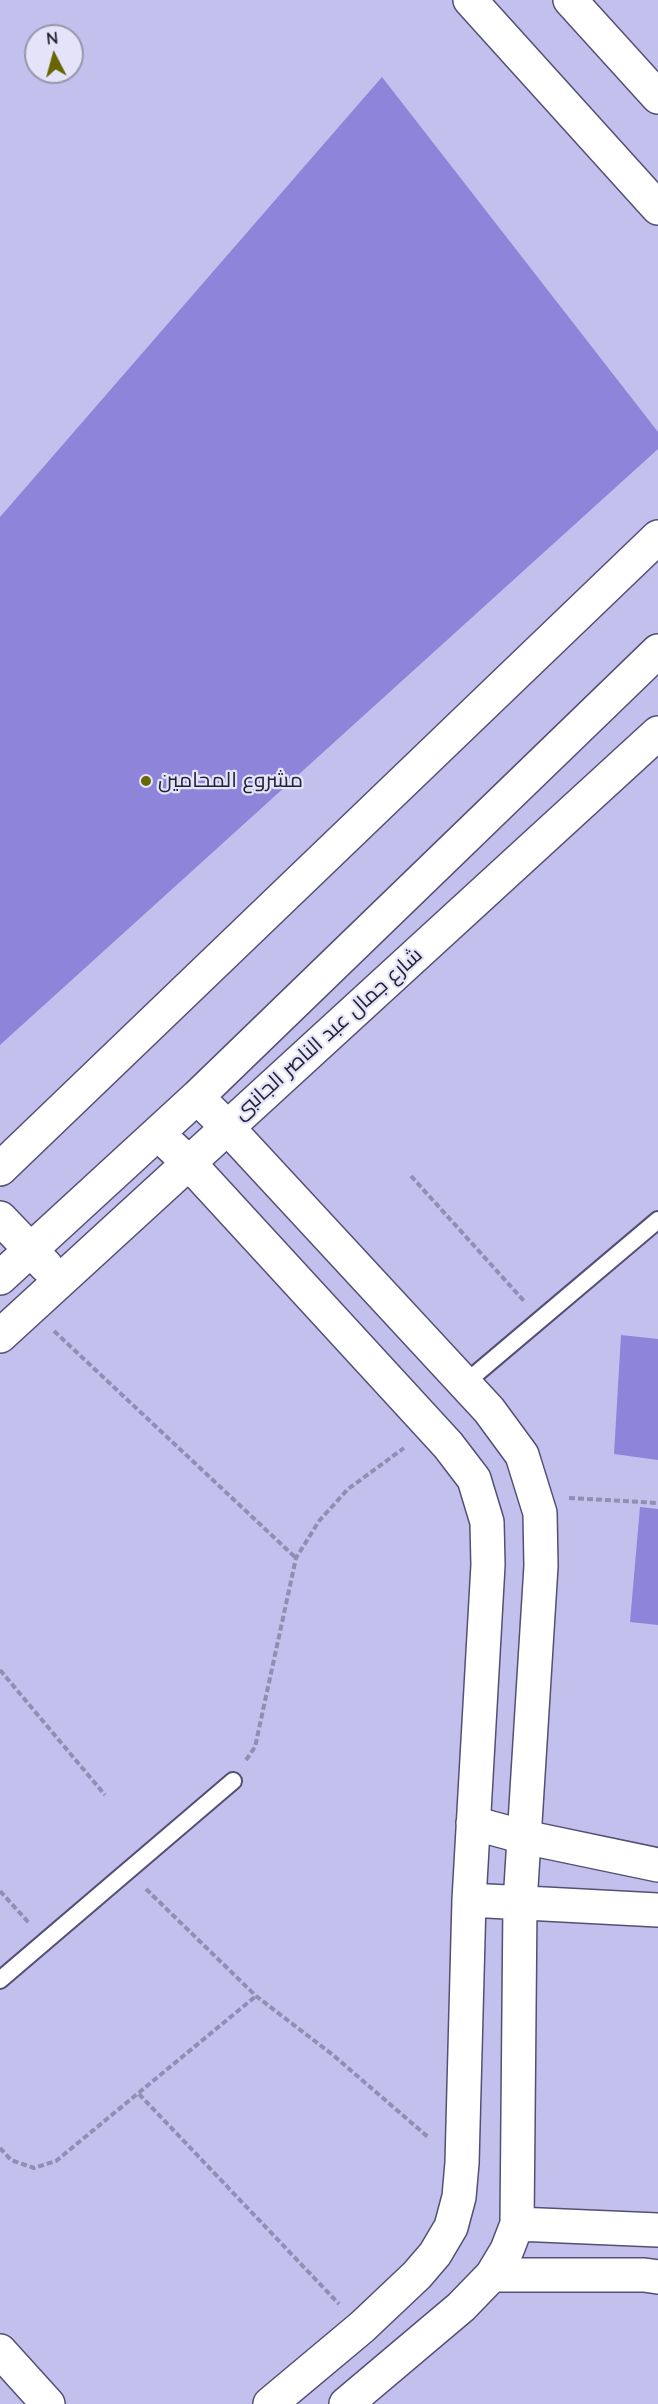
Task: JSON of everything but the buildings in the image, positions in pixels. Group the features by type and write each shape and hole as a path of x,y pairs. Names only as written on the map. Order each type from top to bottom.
{"street":[{"path":"470,0 658,208"},
{"path":"570,0 658,97"},
{"path":"0,1169 658,537"},
{"path":"0,1278 197,1097 658,651"},
{"name":"شارع جمال عبد الناصر الجانبى","path":"0,1336 658,732"},
{"path":"197,1097 489,1410 522,1455 540,1513 541,1566 520,1903 517,2224 507,2250 492,2275 460,2307 346,2404"},
{"path":"158,1134 188,1162 448,1445 474,1479 487,1522 488,1565 468,1899 462,2163 459,2197 451,2227 435,2254 417,2275 362,2327 270,2404"},
{"path":"0,1218 59,1281"},
{"path":"473,1822 524,1837 658,1865"},
{"path":"468,1899 658,1910"},
{"path":"517,2224 658,2230"},
{"path":"492,2275 644,2275 658,2277"},
{"path":"0,2351 48,2404"}],"lane":[{"path":"464,1384 658,1220"},
{"path":"0,1980 233,1781"}],"path":[{"path":"411,1176 540,1319"},
{"path":"29,1308 296,1558"},
{"path":"233,1781 255,1747 296,1558 319,1521 348,1489 382,1462 432,1428"},
{"path":"569,1498 658,1503"},
{"path":"0,1670 105,1795"},
{"path":"128,1871 256,1996 333,2055 395,2110 462,2163"},
{"path":"0,1892 45,1941"},
{"path":"0,2148 11,2160 34,2168 56,2161 256,1996"},
{"path":"139,2094 362,2327"}],"place":[{"name":"مشروع المحامين","path":"146,781"}]}
